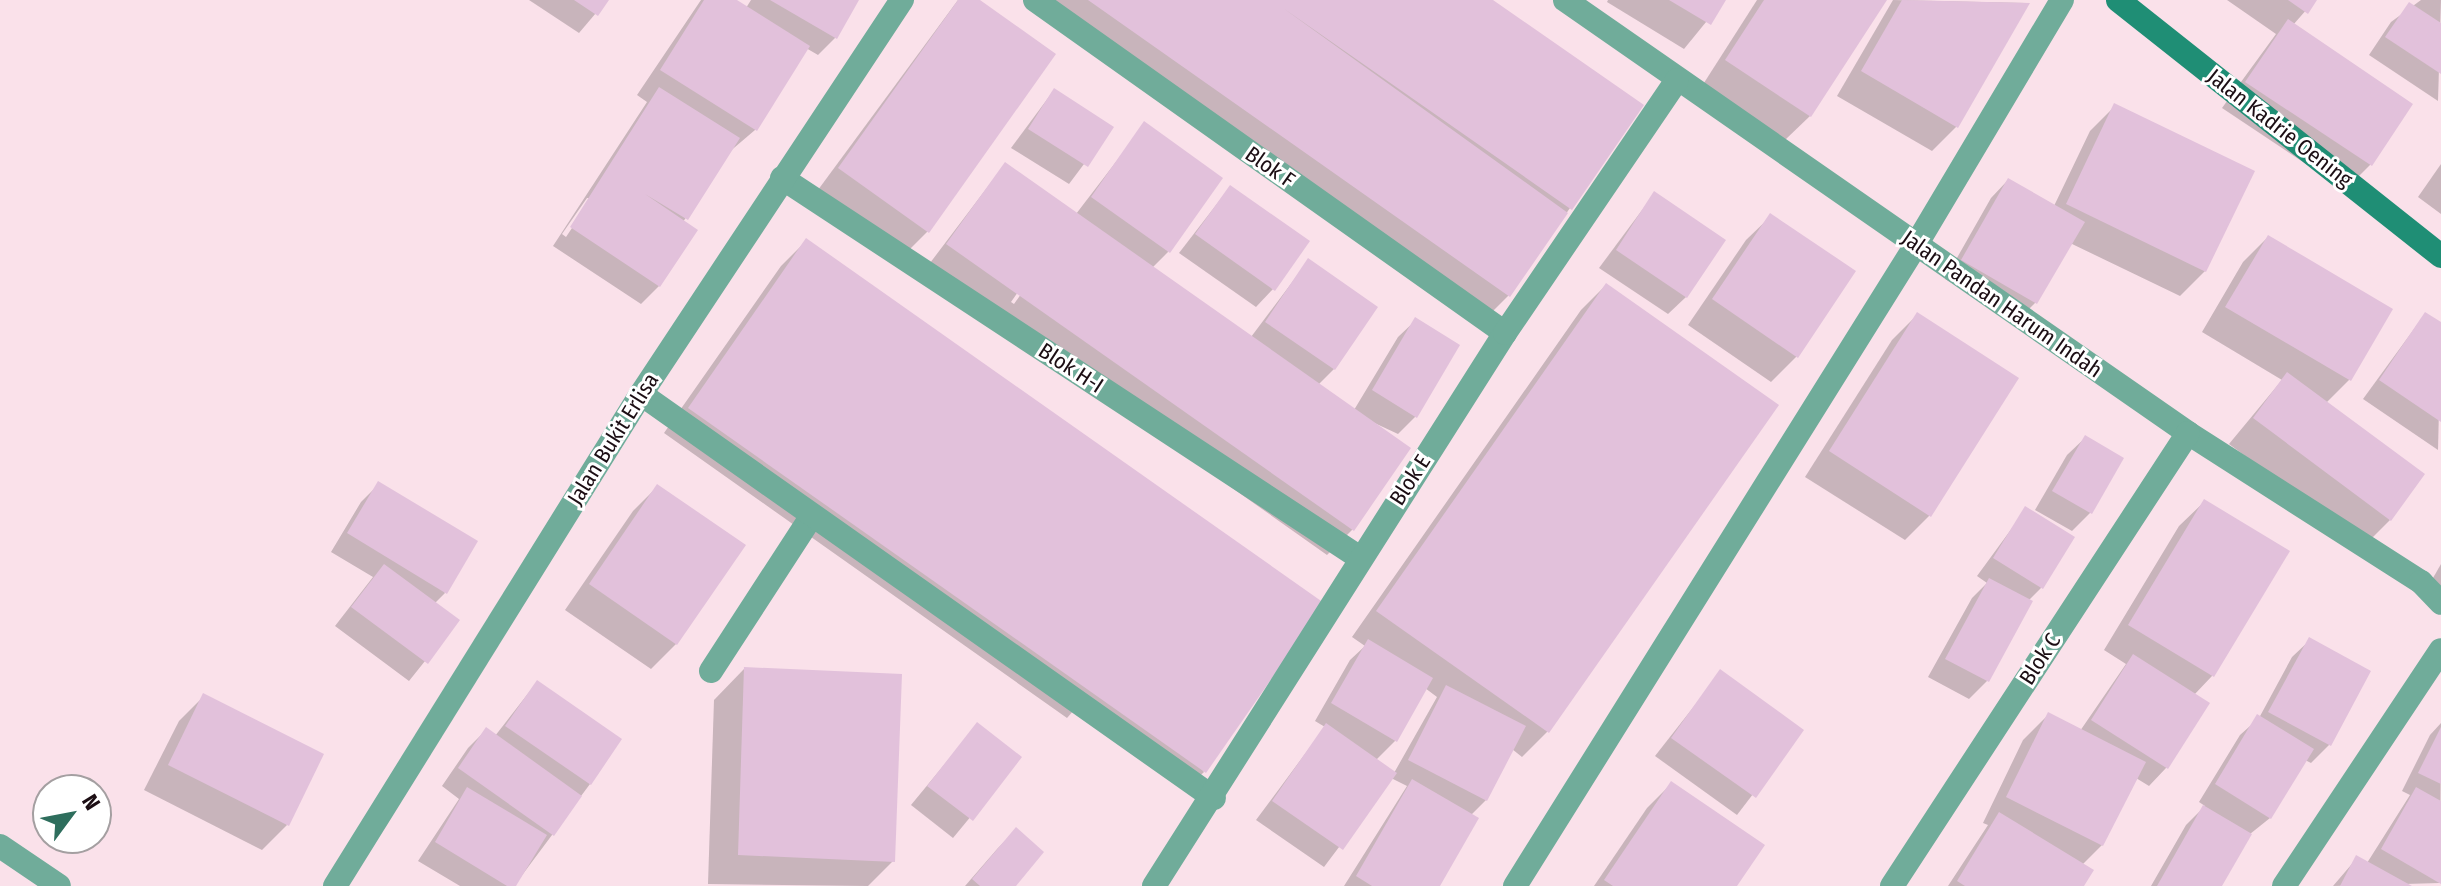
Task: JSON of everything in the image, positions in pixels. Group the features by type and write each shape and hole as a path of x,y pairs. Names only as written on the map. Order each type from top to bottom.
{"main road":[{"name":"Jalan Kadrie Oening","path":"2118,0 2441,256"}],"street":[{"name":"Jalan Bukit Erlisa","path":"335,886 641,394 902,0"},
{"name":"Blok F","path":"1035,0 1505,333"},
{"name":"Jalan Pandan Harum Indah","path":"1565,0 2188,433 2421,582 2441,603"},
{"path":"1515,886 1916,245 2062,0"},
{"name":"Blok E","path":"1154,886 1214,798 1360,558 1505,333 1677,80"},
{"name":"Blok H-I","path":"782,178 1360,558"},
{"path":"641,394 811,517 1214,798"},
{"name":"Blok C","path":"1892,886 2188,433"},
{"path":"711,671 811,517"},
{"path":"2284,886 2441,650"},
{"path":"4,853 59,886"}],"building":[{"path":"574,0 609,0 598,16"},
{"path":"704,0 737,0 810,46 757,131 660,70"},
{"path":"770,0 859,0 837,39"},
{"path":"958,0 980,0 1056,54 929,233 838,168"},
{"path":"1088,0 1493,0 1644,105 1572,210 1283,8 1568,213 1510,297"},
{"path":"1669,0 1726,0 1711,25"},
{"path":"1764,0 1887,0 1811,117 1725,60"},
{"path":"1902,0 2030,3 1958,128 1861,71"},
{"path":"2288,0 2317,0 2308,14"},
{"path":"2409,2 2441,23 2441,74 2385,37"},
{"path":"2288,19 2413,104 2372,166 2245,82"},
{"path":"659,87 740,138 688,220 645,194 698,230 660,287 570,227"},
{"path":"1054,88 1114,127 1088,167 1028,129"},
{"path":"2114,103 2255,171 2206,272 2066,204"},
{"path":"1144,121 1223,178 1170,253 1091,197"},
{"path":"1005,162 1411,448 1354,531 946,244"},
{"path":"2008,178 2085,222 2037,304 1961,260"},
{"path":"1230,185 1310,241 1275,291 1195,234"},
{"path":"1654,191 1726,240 1687,298 1616,250"},
{"path":"1770,213 1856,271 1798,358 1712,299"},
{"path":"2268,235 2393,309 2351,381 2225,307"},
{"path":"806,238 1324,603 1206,773 688,408"},
{"path":"1308,258 1378,307 1335,370 1265,322"},
{"path":"1606,283 1779,405 1549,733 1376,611"},
{"path":"1917,312 2019,378 1931,517 1829,451"},
{"path":"2425,312 2441,322 2441,422 2379,380"},
{"path":"1415,317 1460,345 1417,418 1372,390"},
{"path":"2287,372 2425,474 2391,521 2253,418"},
{"path":"2085,435 2124,458 2092,514 2052,491"},
{"path":"378,481 478,541 447,594 347,533"},
{"path":"657,484 746,545 677,645 589,584"},
{"path":"2204,499 2290,551 2214,677 2128,625"},
{"path":"2025,506 2075,537 2043,589 1993,558"},
{"path":"384,564 460,620 428,664 351,607"},
{"path":"1989,578 2033,601 1989,682 1945,659"},
{"path":"2309,637 2371,671 2331,746 2268,712"},
{"path":"1368,639 1433,678 1397,742 1331,703"},
{"path":"2133,654 2210,703 2168,769 2091,720"},
{"path":"744,667 902,674 895,862 738,855"},
{"path":"1720,669 1804,730 1756,798 1671,738"},
{"path":"537,680 622,739 591,785 505,726"},
{"path":"1446,685 1526,726 1487,801 1408,760"},
{"path":"203,693 324,754 289,826 168,765"},
{"path":"2048,712 2146,762 2103,846 2006,797"},
{"path":"2257,714 2314,749 2271,819 2215,784"},
{"path":"977,722 1022,757 973,821 927,786"},
{"path":"1326,723 1397,773 1343,850 1272,801"},
{"path":"486,727 582,796 554,836 458,768"},
{"path":"2441,727 2441,784 2418,773"},
{"path":"1412,779 1479,818 1440,886 1372,886 1356,876"},
{"path":"1671,781 1765,845 1737,886 1613,886 1604,880"},
{"path":"467,787 547,835 516,886 507,886 435,842"},
{"path":"2416,787 2441,801 2441,884 2381,849"},
{"path":"2203,805 2252,834 2222,886 2157,886"},
{"path":"1999,812 2094,870 2084,886 1965,886 1957,881"},
{"path":"1016,827 1044,852 1016,886 980,886 972,879"},
{"path":"2356,855 2412,886 2340,886"}]}
